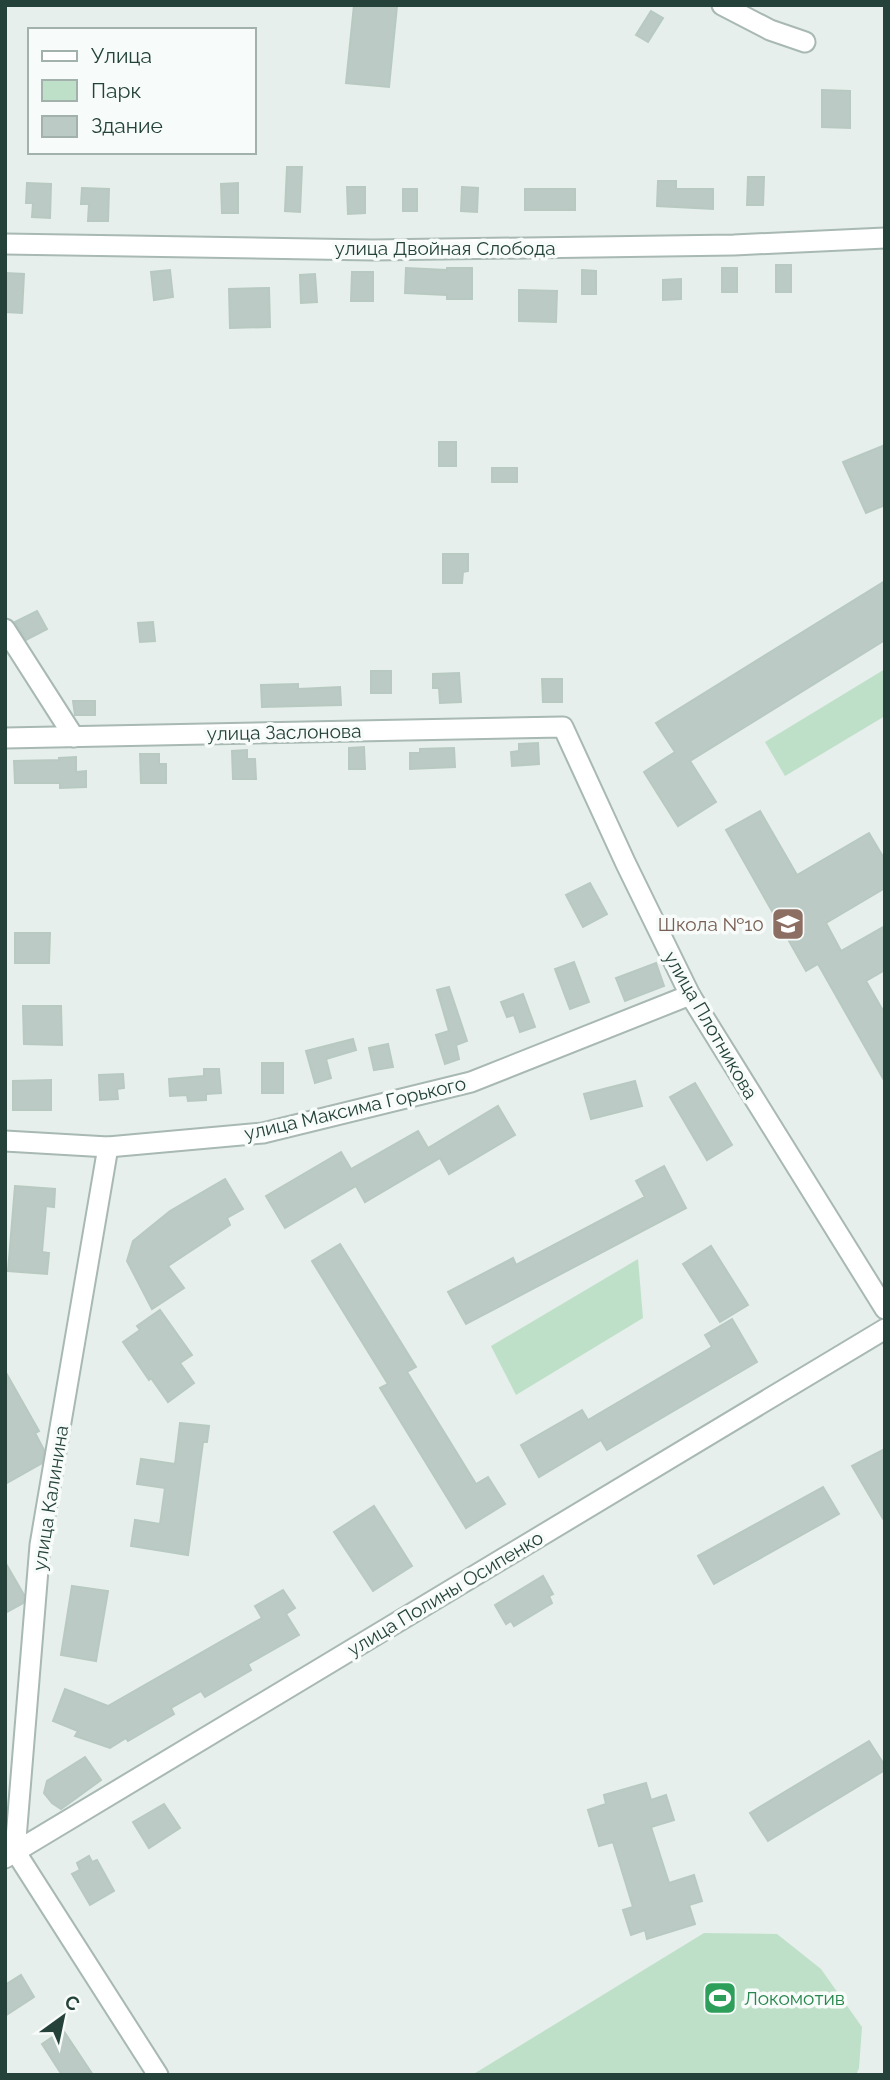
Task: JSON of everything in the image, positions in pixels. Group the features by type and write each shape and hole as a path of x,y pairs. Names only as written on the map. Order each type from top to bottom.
{"street":[{"path":"722,5 770,30 804,42"},
{"name":"улица Двойная Слобода","path":"5,244 373,250 734,245 885,238"},
{"path":"5,629 74,737"},
{"name":"улица Заслонова","path":"5,738 563,727"},
{"name":"улица Плотникова","path":"563,727 690,995 885,1309"},
{"name":"улица Максима Горького","path":"5,1141 108,1147 263,1133 471,1082 690,995"},
{"name":"улица Калинина","path":"10,1855 40,1545 108,1147"},
{"name":"улица Полины Осипенко","path":"10,1855 885,1329"},
{"path":"10,1855 158,2075"}],"green space":[{"path":"885,669 885,716 785,776 765,742"},
{"path":"638,1259 643,1318 516,1395 491,1346"},
{"name":"Локомотив","path":"704,1933 777,1934 821,1969 862,2027 859,2068 856,2075 472,2075"}],"building":[{"path":"354,5 397,6 389,87 346,83"},
{"path":"651,11 663,18 648,42 636,35"},
{"path":"822,90 850,91 850,128 822,127"},
{"path":"287,167 302,167 300,212 285,211"},
{"path":"748,177 764,177 763,205 747,205"},
{"path":"658,181 676,181 676,189 713,189 713,209 657,206"},
{"path":"27,183 51,184 50,218 32,217 33,203 26,203"},
{"path":"238,183 238,213 222,213 221,184"},
{"path":"347,187 365,187 365,213 348,214"},
{"path":"462,187 478,188 477,212 461,211"},
{"path":"82,188 109,189 108,221 88,221 89,204 81,204"},
{"path":"403,189 417,189 417,211 403,211"},
{"path":"525,189 575,189 575,210 525,210"},
{"path":"776,265 791,265 791,292 776,292"},
{"path":"406,268 472,268 472,299 447,299 447,295 405,293"},
{"path":"722,268 737,268 737,292 722,292"},
{"path":"170,270 173,297 154,300 151,272"},
{"path":"582,270 596,271 596,294 582,294"},
{"path":"352,272 373,272 373,301 351,301"},
{"path":"5,273 24,274 22,313 5,312"},
{"path":"315,274 317,302 301,303 300,275"},
{"path":"681,279 681,299 663,300 663,280"},
{"path":"269,288 270,327 230,328 229,289"},
{"path":"519,290 557,291 556,322 519,321"},
{"path":"439,442 456,442 456,466 439,466"},
{"path":"885,445 885,505 866,513 843,462"},
{"path":"492,468 517,468 517,482 492,482"},
{"path":"443,554 468,554 468,571 463,572 462,583 443,583"},
{"path":"885,581 885,640 690,761 716,802 678,826 644,772 675,752 656,723"},
{"path":"37,611 47,629 26,640 15,622"},
{"path":"153,622 155,641 140,642 138,623"},
{"path":"371,671 391,671 391,693 371,693"},
{"path":"459,673 461,702 440,703 439,688 433,688 433,674"},
{"path":"542,679 562,679 562,702 543,702"},
{"path":"298,684 298,689 340,687 341,705 262,707 261,685"},
{"path":"73,701 95,701 95,715 75,715"},
{"path":"538,743 539,764 512,766 511,752 519,751 519,744"},
{"path":"364,747 365,769 349,769 349,748"},
{"path":"454,748 455,767 410,769 410,753 420,753 420,749"},
{"path":"247,750 247,759 255,759 256,779 233,779 232,751"},
{"path":"140,754 159,754 159,764 166,764 166,783 141,783"},
{"path":"76,757 76,772 86,771 86,787 60,788 60,783 15,783 14,761"},
{"name":"Школа №10","path":"760,811 797,875 869,833 885,860 885,888 826,923 841,951 885,926 885,970 866,981 885,1014 885,1082 818,964 806,971 726,830"},
{"path":"590,883 607,914 583,927 566,895"},
{"path":"15,933 50,933 49,963 15,963"},
{"path":"574,962 589,1002 570,1009 555,969"},
{"path":"656,963 664,986 625,1001 616,978"},
{"path":"449,987 467,1041 456,1045 459,1059 445,1064 436,1035 449,1031 437,990"},
{"path":"523,994 535,1027 520,1032 514,1015 507,1017 501,1002"},
{"path":"23,1006 61,1006 62,1045 24,1044"},
{"path":"353,1039 356,1050 326,1059 331,1078 315,1083 306,1051"},
{"path":"388,1044 393,1067 374,1070 369,1048"},
{"path":"262,1063 283,1063 283,1093 262,1093"},
{"path":"204,1069 219,1069 221,1093 206,1094 206,1100 188,1101 187,1095 170,1096 169,1079 204,1076"},
{"path":"123,1074 124,1088 117,1089 118,1099 100,1100 99,1075"},
{"path":"51,1080 51,1110 13,1110 13,1081"},
{"path":"635,1081 642,1106 591,1119 584,1094"},
{"path":"695,1083 732,1145 707,1160 670,1097"},
{"path":"498,1106 515,1135 449,1174 440,1158 365,1202 356,1186 285,1228 266,1196 341,1152 351,1169 418,1131 428,1148"},
{"path":"664,1166 686,1208 466,1324 448,1292 513,1258 516,1265 645,1197 636,1181"},
{"path":"225,1179 243,1209 227,1218 230,1225 168,1266 184,1288 152,1309 127,1261 133,1241 170,1211"},
{"path":"15,1186 55,1189 54,1207 46,1206 42,1252 49,1253 47,1274 8,1271"},
{"path":"340,1244 416,1367 407,1372 476,1484 488,1477 505,1504 466,1528 380,1388 388,1384 312,1261"},
{"path":"711,1246 748,1305 720,1322 683,1264"},
{"path":"160,1310 192,1355 180,1363 194,1383 168,1402 123,1342 140,1330 137,1326"},
{"path":"732,1319 757,1362 607,1450 601,1440 539,1477 521,1445 582,1410 588,1420 712,1347 705,1335"},
{"path":"5,1371 39,1431 35,1433 44,1450 42,1463 5,1484"},
{"path":"180,1423 209,1426 207,1442 203,1442 188,1555 131,1546 135,1520 160,1524 165,1488 137,1484 141,1459 175,1464"},
{"path":"885,1449 885,1522 852,1466"},
{"path":"823,1487 839,1514 714,1584 698,1556"},
{"path":"374,1506 412,1566 373,1591 334,1532"},
{"path":"5,1562 24,1595 23,1603 5,1613"},
{"path":"543,1576 553,1594 549,1596 552,1603 514,1626 511,1621 506,1624 495,1605"},
{"path":"72,1586 108,1591 96,1661 61,1655"},
{"path":"283,1590 295,1608 286,1614 299,1635 248,1664 251,1670 205,1697 201,1691 171,1708 174,1714 128,1741 126,1738 110,1748 75,1736 78,1731 53,1721 65,1689 108,1706 262,1618 255,1606"},
{"path":"869,1741 885,1770 768,1841 750,1813"},
{"path":"85,1757 101,1780 61,1809 44,1793 47,1781"},
{"path":"646,1783 651,1800 666,1795 674,1820 651,1827 669,1883 694,1875 702,1901 689,1905 695,1924 647,1939 645,1930 631,1935 623,1910 633,1907 613,1842 599,1846 588,1810 606,1804 604,1795"},
{"path":"164,1804 180,1828 149,1848 133,1822"},
{"path":"89,1856 92,1862 97,1860 114,1891 90,1905 72,1874 80,1870 77,1863"},
{"path":"21,1975 34,1997 5,2016 5,1985"},
{"path":"63,2030 93,2075 62,2075 42,2044"}],"place":[{"name":"Школа №10","path":"788,924"},
{"name":"Локомотив","path":"720,1998"}]}
